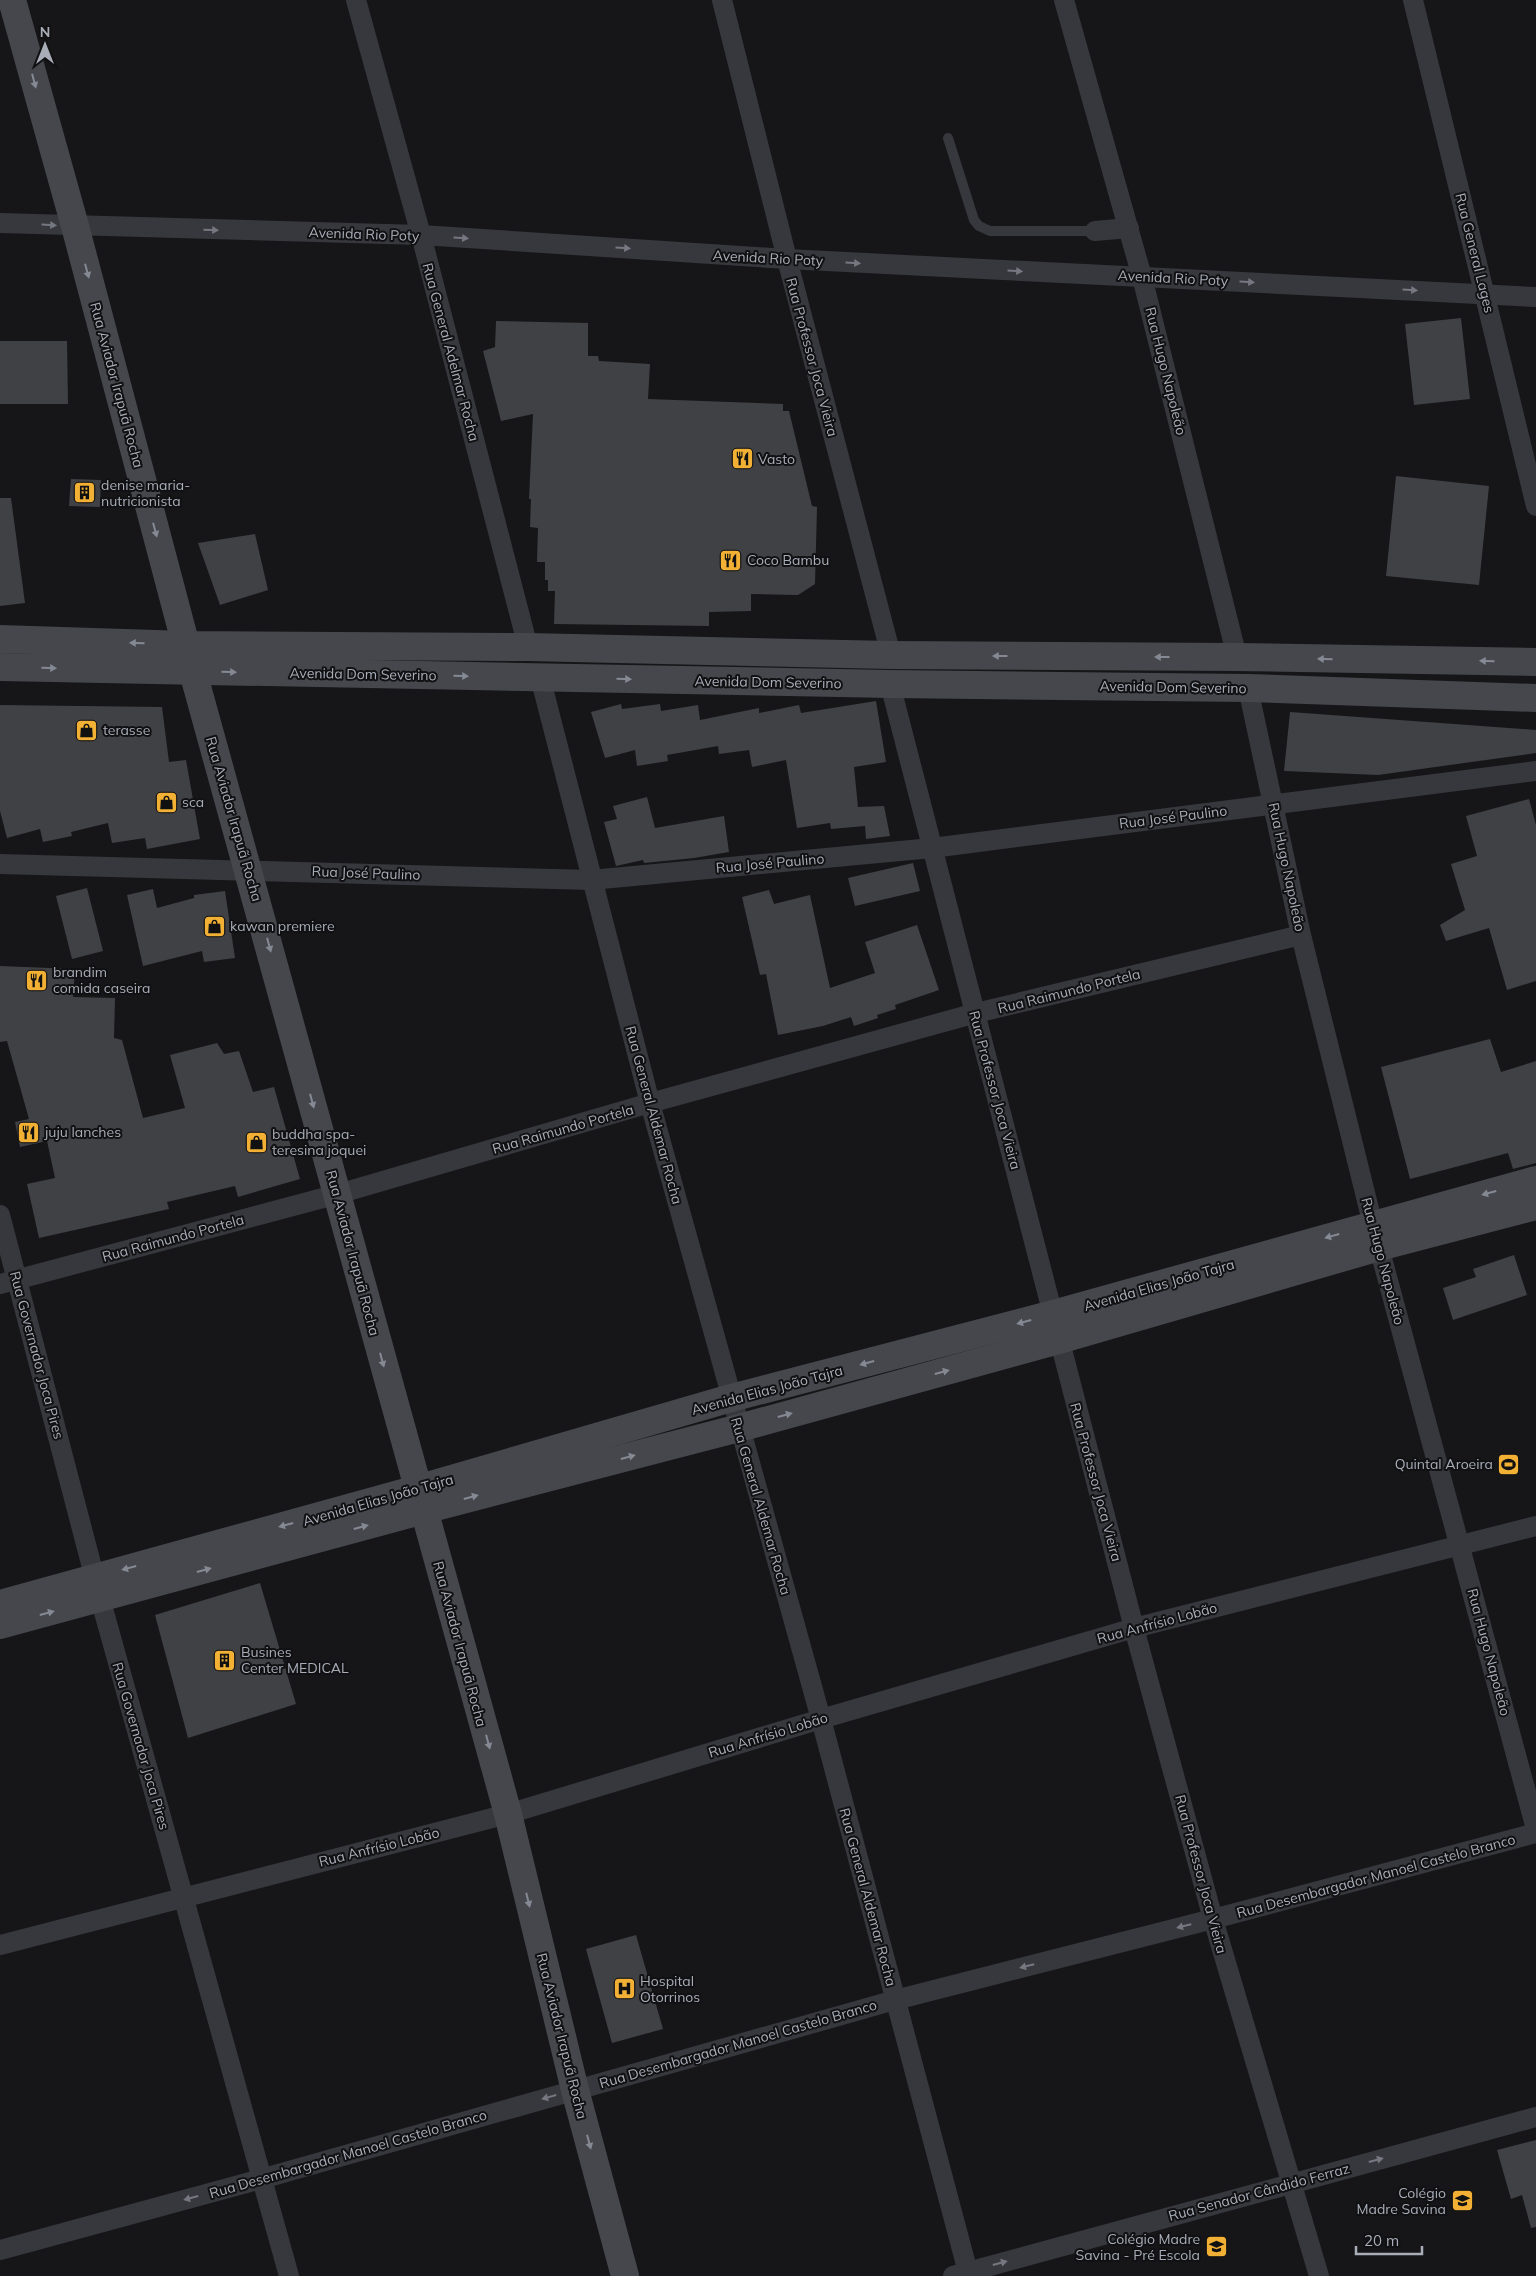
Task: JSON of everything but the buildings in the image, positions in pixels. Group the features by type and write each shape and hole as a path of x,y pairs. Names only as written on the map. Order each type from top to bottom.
{"street":[{"name":"Rua Aviador Irapuã Rocha","path":"12,0 75,226 193,672 249,869 420,1499 508,1814 575,2090 625,2276"},
{"name":"Rua General Adelmar Rocha","path":"356,0 421,235 528,647"},
{"name":"Rua Professor Joca Vieira","path":"722,0 787,259 891,655"},
{"name":"Rua Hugo Napoleão","path":"1064,0 1142,277 1237,657"},
{"name":"Rua General Lages","path":"1413,0 1485,294 1530,455 1536,506"},
{"name":"Avenida Rio Poty","path":"0,223 421,235 787,259 1536,297"},
{"path":"1095,231 1128,228"},
{"name":"Avenida Dom Severino","path":"0,639 186,645 528,647 891,655 1237,657 1536,662"},
{"name":"Avenida Dom Severino","path":"0,667 890,684 1248,688 1536,698"},
{"name":"Rua General Aldemar Rocha","path":"540,677 650,1103 821,1719 895,2000 963,2275"},
{"name":"Rua Professor Joca Vieira","path":"890,684 1134,1628 1213,1919 1319,2276"},
{"name":"Rua Hugo Napoleão","path":"1248,688 1302,935 1376,1236 1536,1829"},
{"name":"Rua José Paulino","path":"0,864 249,869 591,880 932,848 1536,771"},
{"name":"Rua Raimundo Portela","path":"9,1282 338,1194 650,1103 976,1013 1302,935"},
{"name":"Avenida Elias João Tajra","path":"420,1499 739,1428 1056,1327 1376,1236 1536,1180"},
{"name":"Avenida Elias João Tajra","path":"1376,1236 1536,1206"},
{"name":"Rua Governador Joca Pires","path":"0,1215 9,1282 184,1896 289,2276"},
{"name":"Avenida Elias João Tajra","path":"0,1625 97,1588 420,1499 731,1398 1056,1327"},
{"name":"Rua Anfrísio Lobão","path":"0,1945 184,1896 508,1814 821,1719 1134,1628 1536,1526"},
{"name":"Avenida Elias João Tajra","path":"0,1604 97,1588"},
{"name":"Rua Desembargador Manoel Castelo Branco","path":"0,2250 261,2179 895,2000 1213,1919 1536,1833"},
{"name":"Rua Senador Cândido Ferraz","path":"963,2275 1536,2117"}],"lane":[{"path":"948,138 974,220 979,226 990,231 1095,231"}],"place":[{"name":"Vasto","path":"742,459"},
{"name":"denise maria- nutricionista","path":"85,493"},
{"name":"Coco Bambu","path":"731,560"},
{"name":"terasse","path":"87,730"},
{"name":"sca","path":"166,802"},
{"name":"kawan premiere","path":"214,926"},
{"name":"brandim comida caseira","path":"37,980"},
{"name":"juju lanches","path":"29,1132"},
{"name":"buddha spa- teresina joquei","path":"256,1142"},
{"name":"Quintal Aroeira","path":"1509,1464"},
{"name":"Busines Center MEDICAL","path":"225,1660"},
{"name":"Hospital Otorrinos","path":"624,1989"},
{"name":"Colégio Madre Savina","path":"1462,2201"},
{"name":"Colégio Madre Savina - Pré Escola","path":"1216,2247"}]}
